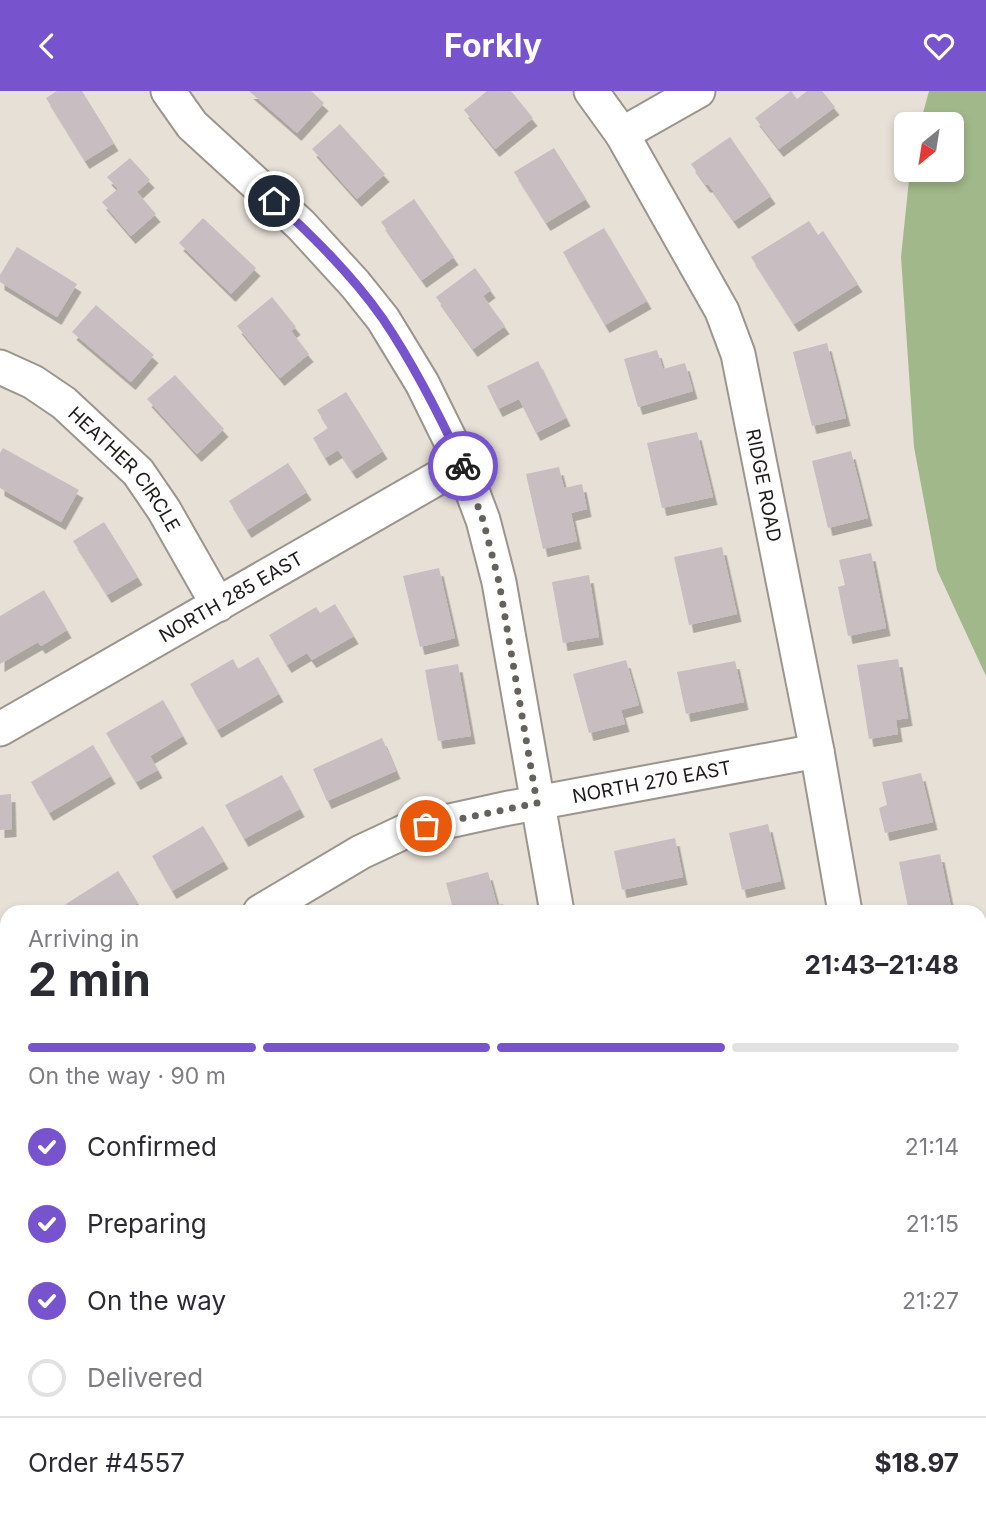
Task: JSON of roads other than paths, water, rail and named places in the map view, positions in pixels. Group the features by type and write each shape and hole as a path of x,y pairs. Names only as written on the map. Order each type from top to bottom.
{"street":[{"path":"167,91 191,125 301,225 383,319 418,376 462,464 483,520 499,582 556,905"},
{"name":"RIDGE ROAD","path":"592,91 622,134 722,311 738,354 817,751 844,905"},
{"path":"622,134 698,91"},
{"name":"HEATHER CIRCLE","path":"0,367 33,382 64,403 138,472 164,510 218,605"},
{"name":"NORTH 285 EAST","path":"0,729 462,464"},
{"name":"NORTH 270 EAST","path":"272,905 361,852 408,830 817,751"}]}
